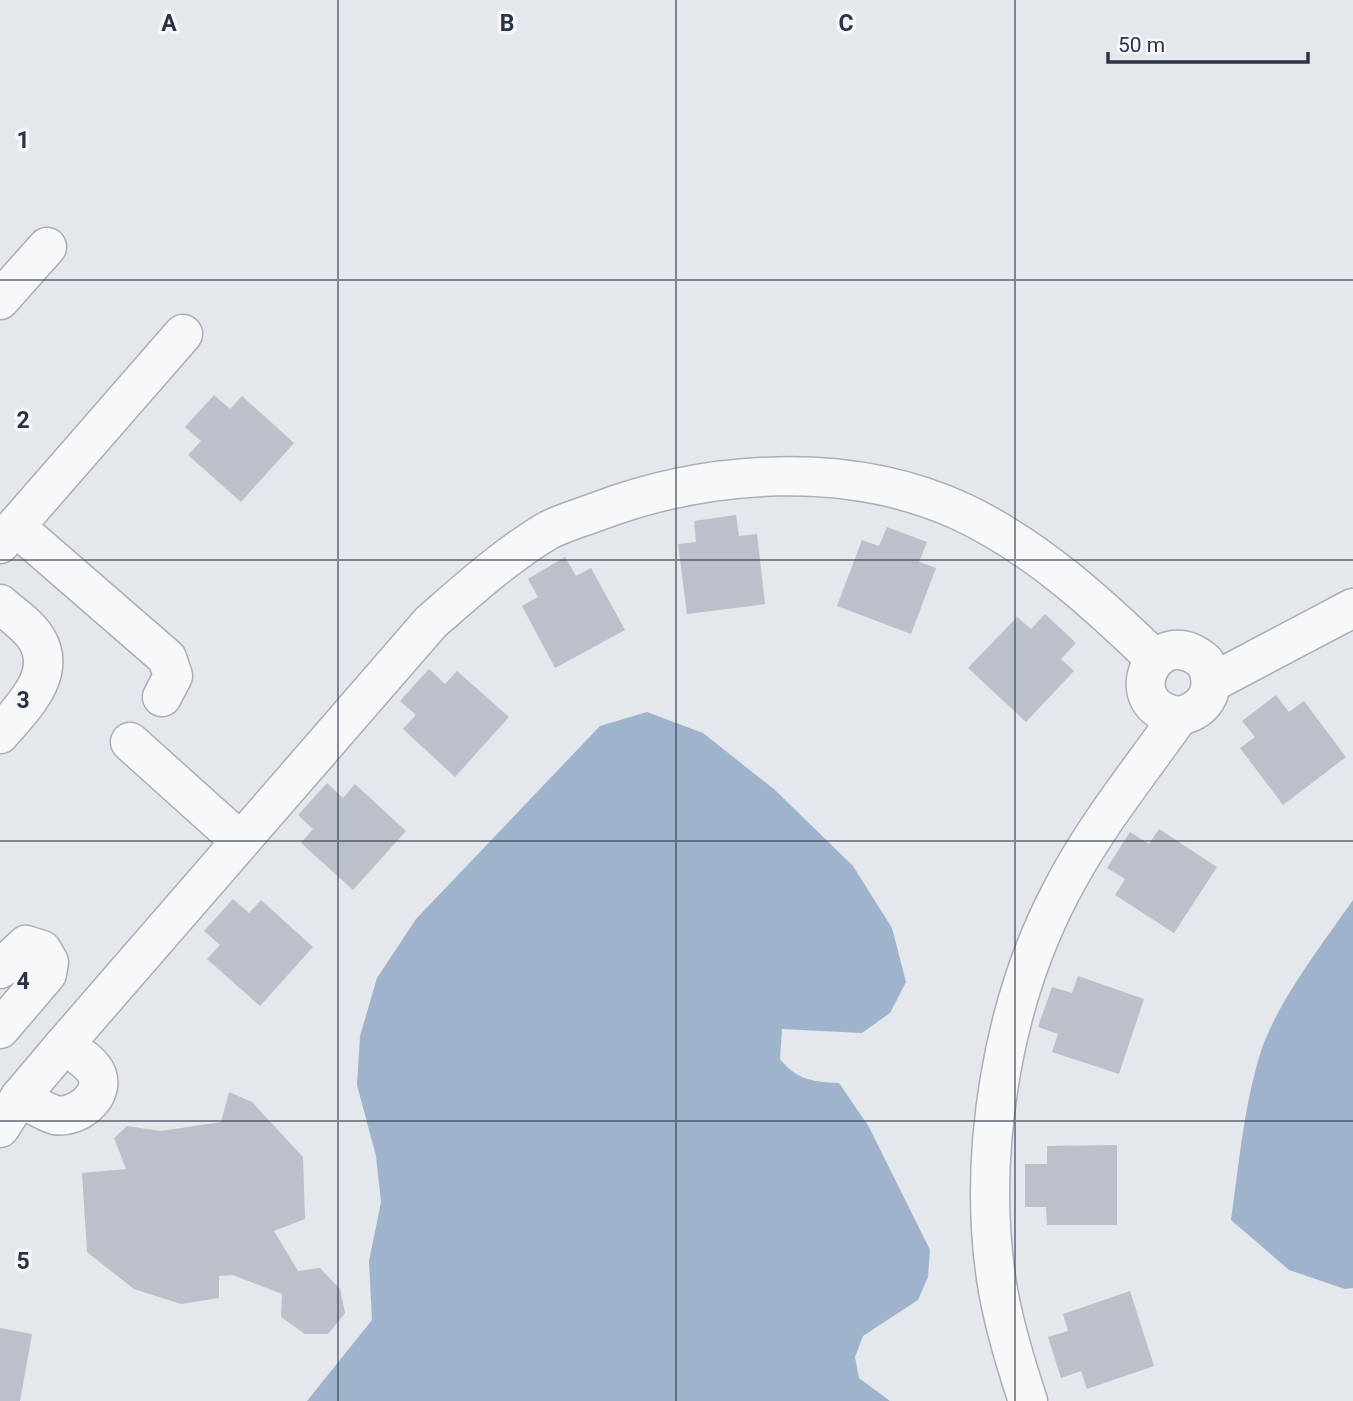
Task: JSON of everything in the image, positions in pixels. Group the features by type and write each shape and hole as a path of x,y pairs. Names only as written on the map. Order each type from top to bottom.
{"lane":[{"path":"0,300 47,247"},
{"path":"162,697 173,676 167,658 8,535 183,334"},
{"path":"0,1128 42,1071 430,622 500,561 550,530 622,502 686,485 767,477 860,481 917,495 963,513 1038,557 1101,607 1155,659"},
{"path":"0,604 36,637 43,663 41,680 32,697 0,734"},
{"path":"1211,684 1353,608"},
{"path":"1028,1401 996,1279 989,1190 1000,1076 1030,965 1061,892 1102,825 1179,716 1202,706 1209,696 1211,684 1205,662 1186,650 1175,649 1155,659 1145,676 1148,696 1160,711 1179,716"},
{"path":"130,742 239,840"},
{"path":"0,969 26,945 42,950 49,962 47,974 0,1028"},
{"path":"0,1034 42,1071"}],"water":[{"path":"647,712 703,733 775,790 853,866 892,928 906,982 890,1013 862,1033 782,1029 780,1059 799,1076 821,1082 839,1083 869,1127 930,1250 928,1277 918,1300 863,1336 855,1357 859,1378 890,1401 307,1401 372,1320 369,1261 381,1202 376,1156 357,1085 360,1036 377,978 416,919 600,726"},
{"path":"1353,900 1353,1288 1345,1289 1289,1270 1231,1220 1246,1113 1261,1051 1278,1012"}],"building":[{"path":"214,395 230,409 242,396 294,443 241,502 188,455 201,441 185,427"},
{"path":"736,515 739,536 757,534 765,604 687,614 678,544 696,542 694,521"},
{"path":"887,527 927,542 919,562 936,568 911,634 837,606 862,540 879,546"},
{"path":"565,557 576,576 591,568 625,630 555,668 522,606 538,597 528,579"},
{"path":"1045,614 1076,643 1061,659 1074,671 1026,722 968,668 1017,617 1031,629"},
{"path":"429,669 445,684 457,671 509,717 455,777 403,729 416,715 400,701"},
{"path":"1276,695 1289,712 1304,701 1346,757 1283,805 1240,748 1255,737 1242,721"},
{"path":"327,783 343,798 355,784 406,831 353,890 301,843 313,829 298,815"},
{"path":"1159,829 1217,867 1174,933 1115,895 1125,879 1107,868 1130,832 1149,844"},
{"path":"233,899 249,913 261,900 313,947 260,1006 207,959 220,945 204,931"},
{"path":"1078,976 1144,999 1119,1074 1052,1052 1058,1034 1038,1027 1052,987 1072,993"},
{"path":"229,1092 252,1102 303,1157 305,1219 274,1231 298,1271 320,1268 340,1289 345,1313 328,1334 305,1334 281,1317 282,1294 233,1275 219,1276 219,1298 181,1304 134,1289 87,1252 82,1173 126,1169 114,1138 127,1126 161,1131 221,1122"},
{"path":"1117,1145 1117,1225 1047,1225 1046,1207 1025,1207 1025,1164 1047,1164 1047,1146"},
{"path":"1130,1291 1154,1366 1087,1389 1081,1371 1061,1378 1048,1337 1068,1331 1063,1314"},
{"path":"0,1328 32,1334 20,1401 0,1401"}]}
